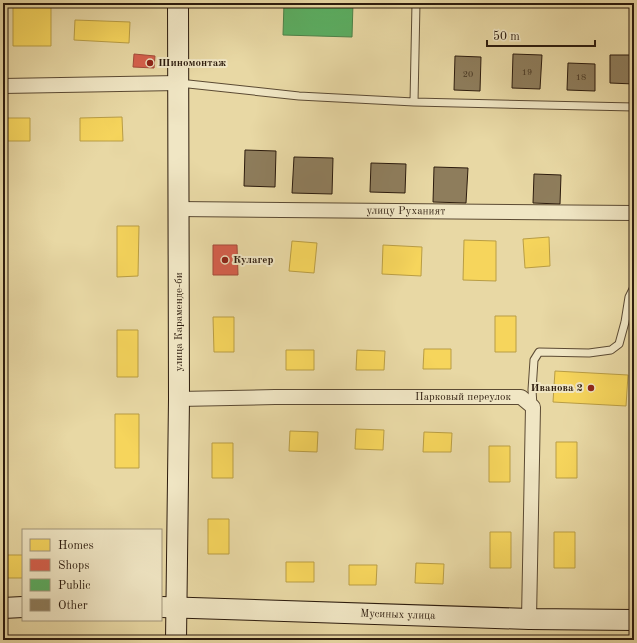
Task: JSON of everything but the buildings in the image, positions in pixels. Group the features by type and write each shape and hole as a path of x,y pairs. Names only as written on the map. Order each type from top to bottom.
{"street":[{"name":"улица Караменде-би","path":"176,640 168,607 178,399 178,3"},
{"path":"3,86 178,83"},
{"name":"улицу Руханият","path":"178,209 634,213"},
{"name":"Парковый переулок","path":"178,399 283,397 521,397 533,407"},
{"path":"529,618 533,407"},
{"path":"3,608 22,607"},
{"name":"Мусиных улица","path":"168,607 634,620"}],"lane":[{"path":"414,102 416,3"},
{"path":"178,83 299,96 414,102 634,107"},
{"path":"533,407 532,390 534,360 539,352 589,352 611,350 619,344 625,322 629,297 634,289"}],"place":[{"name":"Шиномонтаж","path":"150,63"},
{"name":"Кулагер","path":"225,260"},
{"name":"Иванова 2","path":"591,388"}]}
